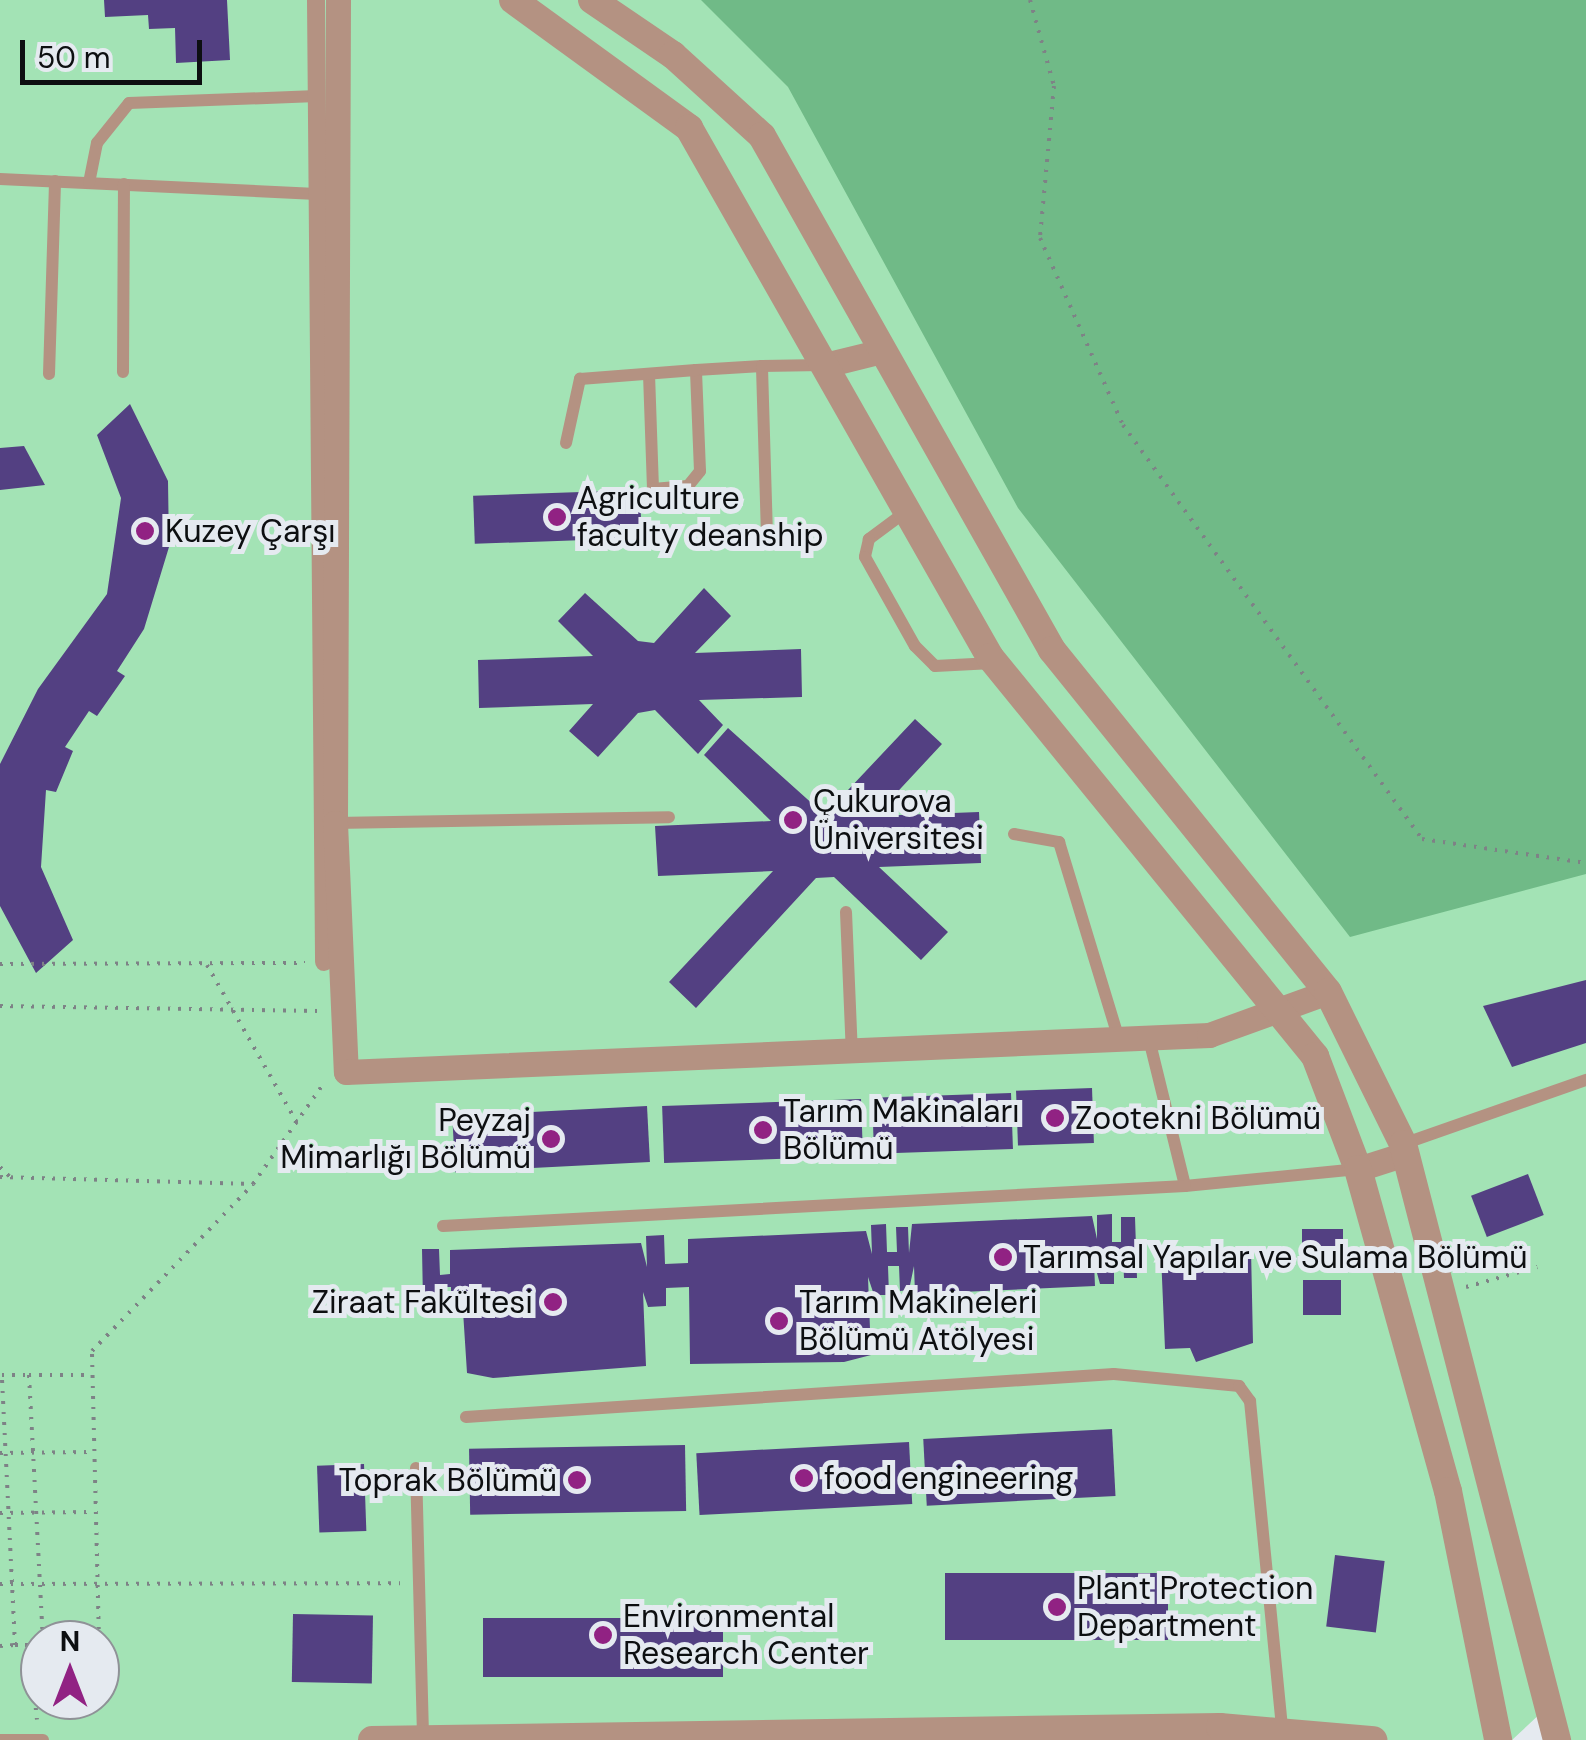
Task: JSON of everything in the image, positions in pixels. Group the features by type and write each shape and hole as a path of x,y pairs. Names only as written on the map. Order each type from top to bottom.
{"street":[{"path":"333,0 335,823 346,1072 1149,1039 1280,1015 1328,992"},
{"path":"324,962 317,96 333,0"},
{"path":"513,0 689,128 904,513 994,662 1314,1056 1358,1169 1448,1491 1498,1740"},
{"path":"592,0 673,56 762,136 1052,650 1328,992 1404,1149 1437,1295 1557,1740"},
{"path":"824,365 882,351"},
{"path":"1358,1169 1404,1149"},
{"path":"372,1740 1282,1728 1373,1740"}],"lane":[{"path":"90,183 96,143 129,103 317,96"},
{"path":"0,179 317,194"},
{"path":"49,374 55,181"},
{"path":"122,372 124,184"},
{"path":"566,443 580,379 824,365"},
{"path":"762,366 766,536"},
{"path":"649,374 653,489 688,486 700,471 696,370"},
{"path":"904,513 868,539 865,558 915,646 934,666 994,662"},
{"path":"335,823 669,817"},
{"path":"1014,834 1059,842 1120,1040"},
{"path":"846,912 852,1052"},
{"path":"1149,1039 1185,1186"},
{"path":"1404,1149 1586,1080"},
{"path":"442,1226 1185,1186 1358,1169"},
{"path":"466,1417 1114,1374 1240,1386 1250,1402 1282,1728"},
{"path":"416,1468 422,1739"},
{"path":"0,1740 41,1740"}],"path":[{"path":"1030,0 1054,86 1040,238 1123,424 1422,839 1586,863"},
{"path":"0,964 324,962"},
{"path":"206,963 298,1126"},
{"path":"0,1006 230,1006 324,1011"},
{"path":"98,1620 86,1375 92,1351 253,1184 298,1126 325,1081"},
{"path":"0,1167 10,1177"},
{"path":"0,1177 253,1184"},
{"path":"1437,1295 1536,1267"},
{"path":"15,1645 1,1375 86,1375"},
{"path":"29,1375 41,1620"},
{"path":"3,1453 90,1452"},
{"path":"0,1513 92,1512"},
{"path":"0,1584 419,1583"},
{"path":"0,1646 20,1645"}],"green space":[{"name":"Çukurova Üniversitesi","path":"0,0 1586,0 1586,1740 1571,1740 1559,1696 1512,1740 0,1740"},
{"path":"701,0 1586,0 1586,874 1350,937 1018,508 788,87"}],"building":[{"path":"104,0 227,0 230,60 176,63 175,28 149,29 148,15 105,17"},
{"path":"130,404 168,481 169,547 144,629 117,671 125,676 97,716 89,711 65,747 73,751 56,792 46,790 41,867 73,940 36,973 0,906 0,764 38,689 107,594 121,498 97,435"},
{"path":"24,446 45,485 0,490 0,448"},
{"name":"Agriculture faculty deanship","path":"640,490 642,538 475,544 473,496"},
{"path":"704,588 731,616 695,653 801,649 802,697 699,700 723,725 698,754 655,710 638,713 598,757 569,731 593,704 479,708 478,660 593,656 558,621 585,593 638,641 654,643"},
{"path":"915,719 942,744 875,816 979,812 981,863 879,867 948,932 921,960 834,877 816,878 696,1008 669,982 773,871 658,876 655,826 771,821 704,755 728,728 816,807 832,807"},
{"path":"1586,980 1586,1043 1512,1067 1483,1006"},
{"name":"Zootekni Bölümü","path":"1092,1088 1094,1143 1018,1146 1016,1091"},
{"path":"1011,1093 1013,1149 874,1154 872,1098"},
{"name":"Tarım Makinaları Bölümü","path":"861,1099 863,1156 664,1163 662,1106"},
{"name":"Peyzaj Mimarlığı Bölümü","path":"647,1106 650,1162 455,1172 452,1116"},
{"path":"1528,1174 1544,1215 1487,1237 1471,1196"},
{"path":"1112,1214 1112,1242 1121,1242 1121,1217 1135,1217 1137,1278 1124,1278 1123,1257 1114,1257 1114,1284 1100,1284 1094,1262 1095,1286 915,1294 914,1266 909,1290 900,1291 899,1266 888,1266 889,1295 874,1295 868,1277 871,1355 844,1362 690,1364 689,1287 666,1288 666,1306 648,1307 643,1292 646,1366 493,1378 467,1373 463,1311 451,1311 451,1287 441,1287 442,1315 426,1315 423,1301 422,1249 439,1249 440,1275 450,1274 450,1250 641,1243 647,1267 646,1236 664,1235 665,1264 688,1263 688,1239 866,1231 872,1254 871,1225 886,1224 887,1252 897,1252 896,1227 908,1227 909,1253 912,1224 1092,1216 1097,1239 1097,1215"},
{"path":"1302,1229 1343,1229 1343,1263 1302,1263"},
{"path":"1251,1249 1253,1343 1196,1362 1190,1348 1165,1349 1161,1255"},
{"path":"1303,1280 1341,1280 1341,1315 1303,1315"},
{"path":"1112,1429 1116,1496 927,1506 923,1439"},
{"name":"food engineering","path":"909,1442 912,1504 700,1515 696,1453"},
{"name":"Toprak Bölümü","path":"685,1445 686,1511 470,1515 469,1449"},
{"path":"364,1464 366,1531 319,1533 317,1466"},
{"path":"1335,1555 1385,1561 1376,1633 1326,1626"},
{"name":"Plant Protection Department","path":"945,1573 1168,1573 1168,1640 945,1640"},
{"path":"293,1614 373,1615 372,1683 292,1682"},
{"name":"Environmental Research Center","path":"483,1618 723,1618 723,1677 483,1677"}],"place":[{"name":"Agriculture faculty deanship","path":"557,517"},
{"name":"Kuzey Çarşı","path":"145,531"},
{"name":"Çukurova Üniversitesi","path":"793,820"},
{"name":"Zootekni Bölümü","path":"1055,1118"},
{"name":"Tarım Makinaları Bölümü","path":"763,1130"},
{"name":"Peyzaj Mimarlığı Bölümü","path":"551,1139"},
{"name":"Tarımsal Yapılar ve Sulama Bölümü","path":"1003,1257"},
{"name":"Ziraat Fakültesi","path":"553,1302"},
{"name":"Tarım Makineleri Bölümü Atölyesi","path":"779,1321"},
{"name":"food engineering","path":"804,1478"},
{"name":"Toprak Bölümü","path":"577,1480"},
{"name":"Plant Protection Department","path":"1057,1607"},
{"name":"Environmental Research Center","path":"603,1635"}]}
